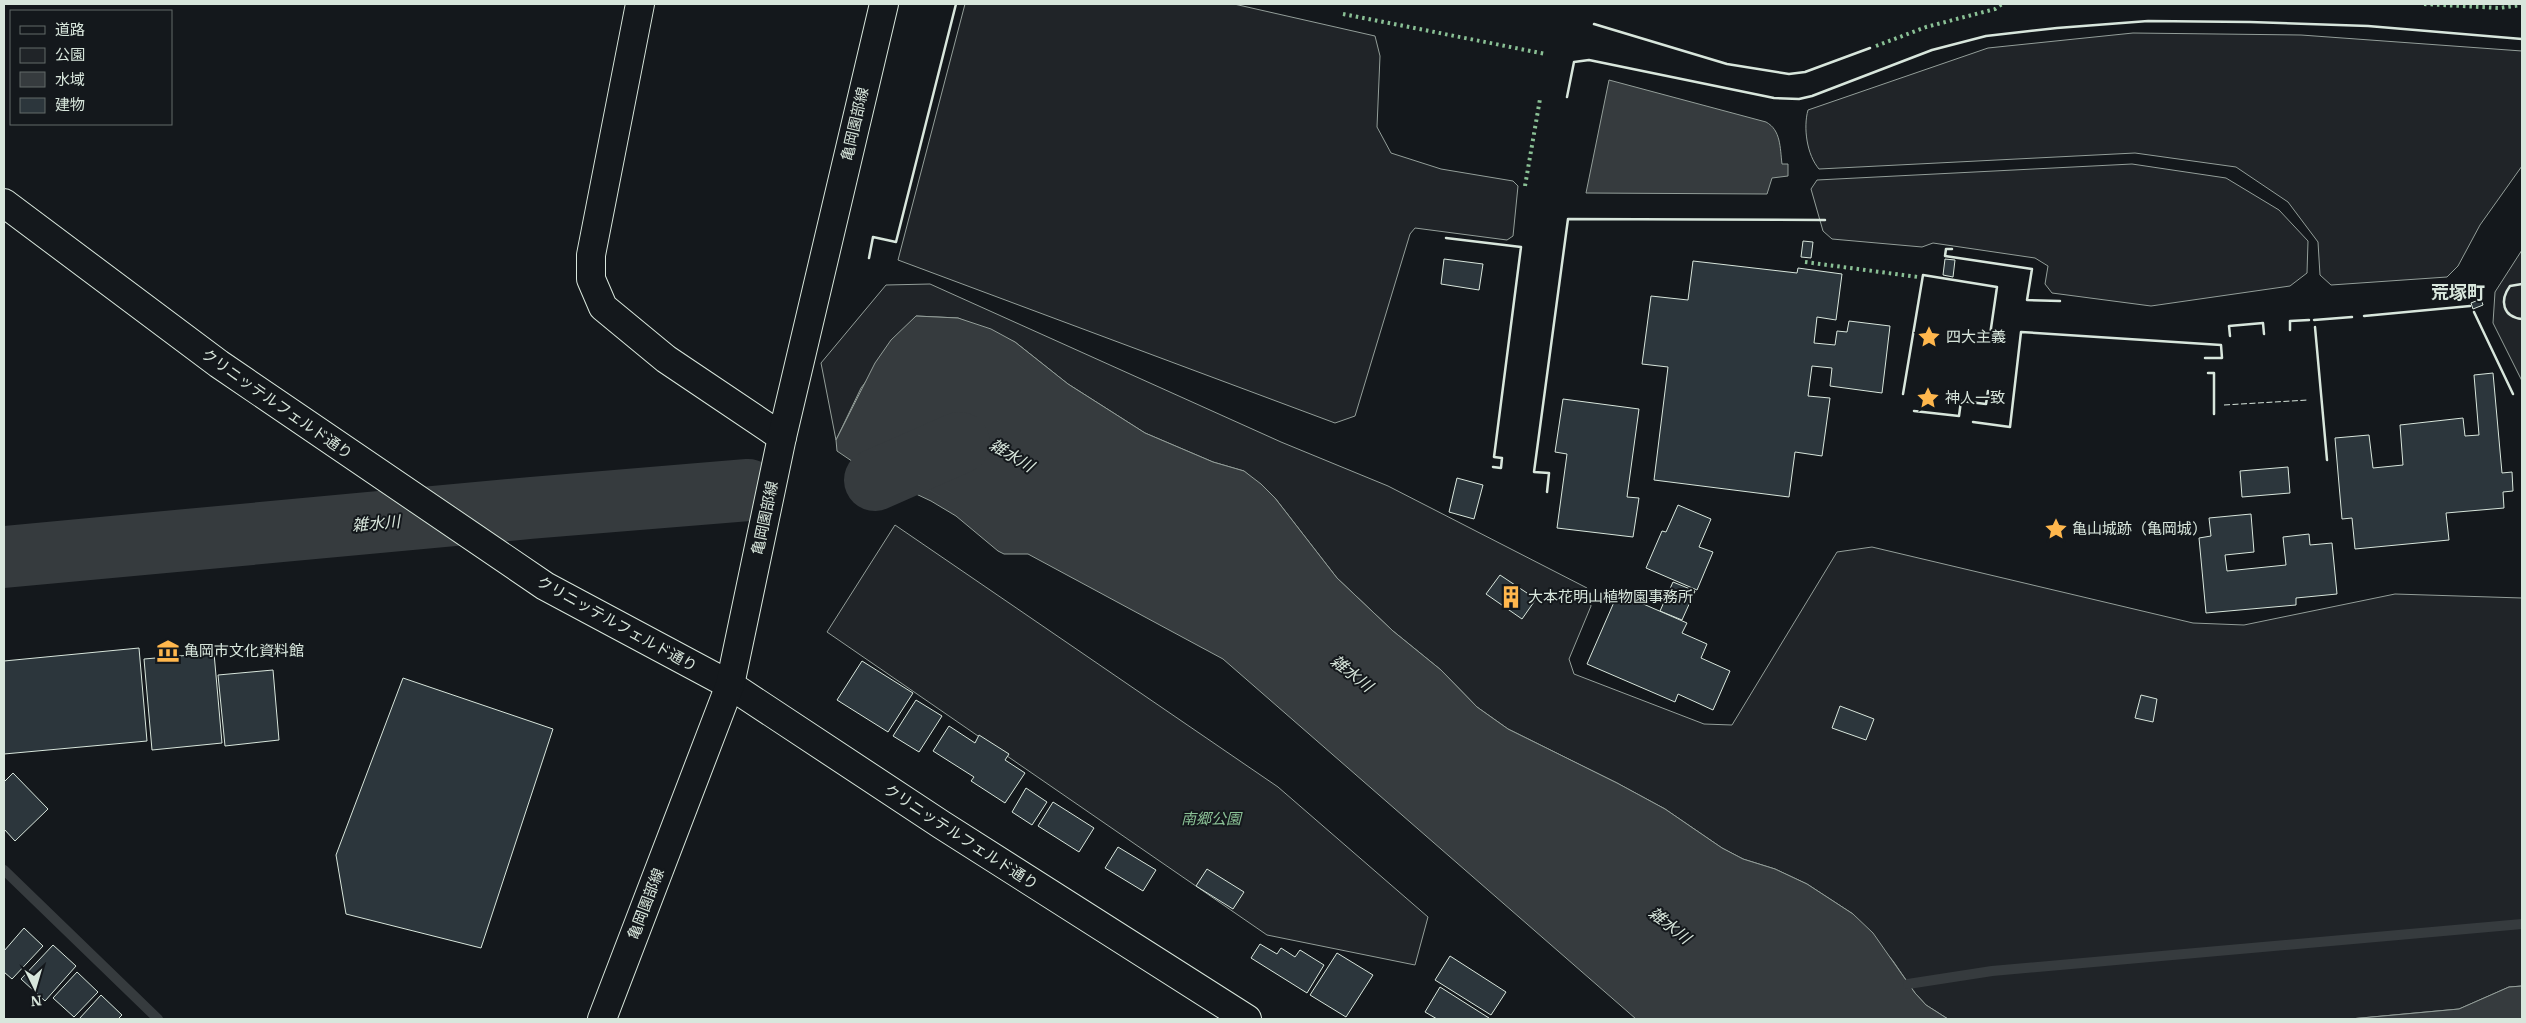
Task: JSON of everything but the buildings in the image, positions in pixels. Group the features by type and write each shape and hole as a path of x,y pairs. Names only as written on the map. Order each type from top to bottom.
{"street":[{"path":"640,4 590,255 591,278 603,307 666,359 782,437"},
{"name":"亀岡園部線","path":"602,1019 730,685 782,437 884,4"},
{"name":"クリニッテルフェルド通り","path":"4,203 218,364 537,581 730,685 942,826 1247,1019"}],"green space":[{"path":"965,4 1234,4 1375,36 1380,56 1377,127 1391,153 1441,169 1513,181 1518,186 1513,236 1507,240 1415,228 1410,234 1355,416 1335,423 898,260"},
{"path":"2133,33 2301,35 2522,51 2522,166 2480,225 2458,266 2447,277 2331,285 2320,275 2318,242 2288,202 2236,167 2135,153 1819,169 1809,149 1806,133 1808,110 1988,48"},
{"path":"2132,164 2226,178 2279,210 2308,241 2307,273 2290,286 2151,306 2052,293 2045,284 2048,266 2035,258 1933,243 1922,247 1832,239 1823,231 1811,189 1817,180"},
{"path":"2522,250 2522,381 2493,323 2495,292"},
{"path":"930,284 1281,442 1388,486 1587,588 1591,606 1569,659 1574,674 1704,724 1732,725 1837,552 1872,547 2193,623 2244,625 2395,594 2522,598 2522,986 2509,987 2459,1009 2350,1019 1948,1019 1926,1005 1915,993 1893,961 1853,914 1807,884 1775,869 1743,859 1722,848 1665,809 1508,729 1477,707 1441,670 1393,631 1337,578 1275,498 1244,471 1213,462 1145,433 1068,384 1015,342 958,318 916,316 861,388 836,440 821,363 886,285"},
{"name":"南郷公園","path":"895,525 1278,787 1428,917 1415,965 1267,935 827,632"}],"water":[{"path":"1609,80 1766,122 1775,130 1780,146 1782,164 1788,164 1788,176 1772,178 1767,194 1586,193"},
{"path":"916,316 958,318 991,329 1015,342 1068,384 1145,433 1213,462 1244,471 1275,498 1337,578 1393,631 1441,670 1477,707 1508,729 1665,809 1722,848 1743,859 1775,869 1807,884 1853,914 1873,933 1915,993 1926,1005 1948,1019 1636,1019 1223,659 1028,554 1004,554 998,551 956,516 931,501 865,470 837,451 836,440 875,363 891,340"},
{"path":"2522,986 2522,1019 2350,1019 2459,1009 2509,987"}],"waterway":[{"name":"雑水川","path":"875,480 959,443"},
{"name":"雑水川","path":"4,557 530,508 748,490"},
{"path":"4,870 158,1019"},
{"path":"1908,984 1992,971 2522,924"}],"hedge":[{"path":"1876,46 1926,27 1995,9 2002,4"},
{"path":"2424,4 2499,8 2522,5"},
{"path":"1343,14 1546,54"},
{"path":"1525,186 1540,99"},
{"path":"1805,262 1918,277"}],"fence":[{"path":"2224,405 2308,400"}],"wall":[{"path":"869,258 873,237 896,242 956,4"},
{"path":"1567,97 1574,62 1589,60 1774,98 1799,99 1812,96 1932,50 1986,36 2148,21 2368,26 2522,39"},
{"path":"1594,24 1727,64 1789,74 1805,72 1870,48"},
{"path":"1547,492 1549,473 1534,472 1568,219 1825,220"},
{"path":"1446,238 1521,247 1494,457 1502,458 1501,468 1493,467"},
{"path":"1952,249 1946,249 1945,256 2032,269 2027,300 2060,301"},
{"path":"1903,394 1923,275 1997,287 1990,335 1997,337"},
{"path":"2522,284 2510,286 2504,303 2507,312 2516,318 2522,319"},
{"path":"2364,316 2470,306"},
{"path":"2474,312 2513,394"},
{"path":"2314,320 2352,317"},
{"path":"2290,330 2290,321 2309,320"},
{"path":"2230,336 2229,326 2263,323 2264,334"},
{"path":"2315,327 2327,460"},
{"path":"1973,422 2010,427 2021,332 2221,345 2222,358 2205,358"},
{"path":"2208,373 2214,373 2214,414"},
{"path":"1914,411 1959,416 1961,401 1986,404 1988,391"}],"place":[{"name":"四大主義","path":"1929,337"},
{"name":"神人一致","path":"1928,398"},
{"name":"亀山城跡（亀岡城）","path":"2056,529"},
{"name":"大本花明山植物園事務所","path":"1511,597"},
{"name":"亀岡市文化資料館","path":"168,651"}],"district":[{"name":"荒塚町","path":"2458,293"}]}
